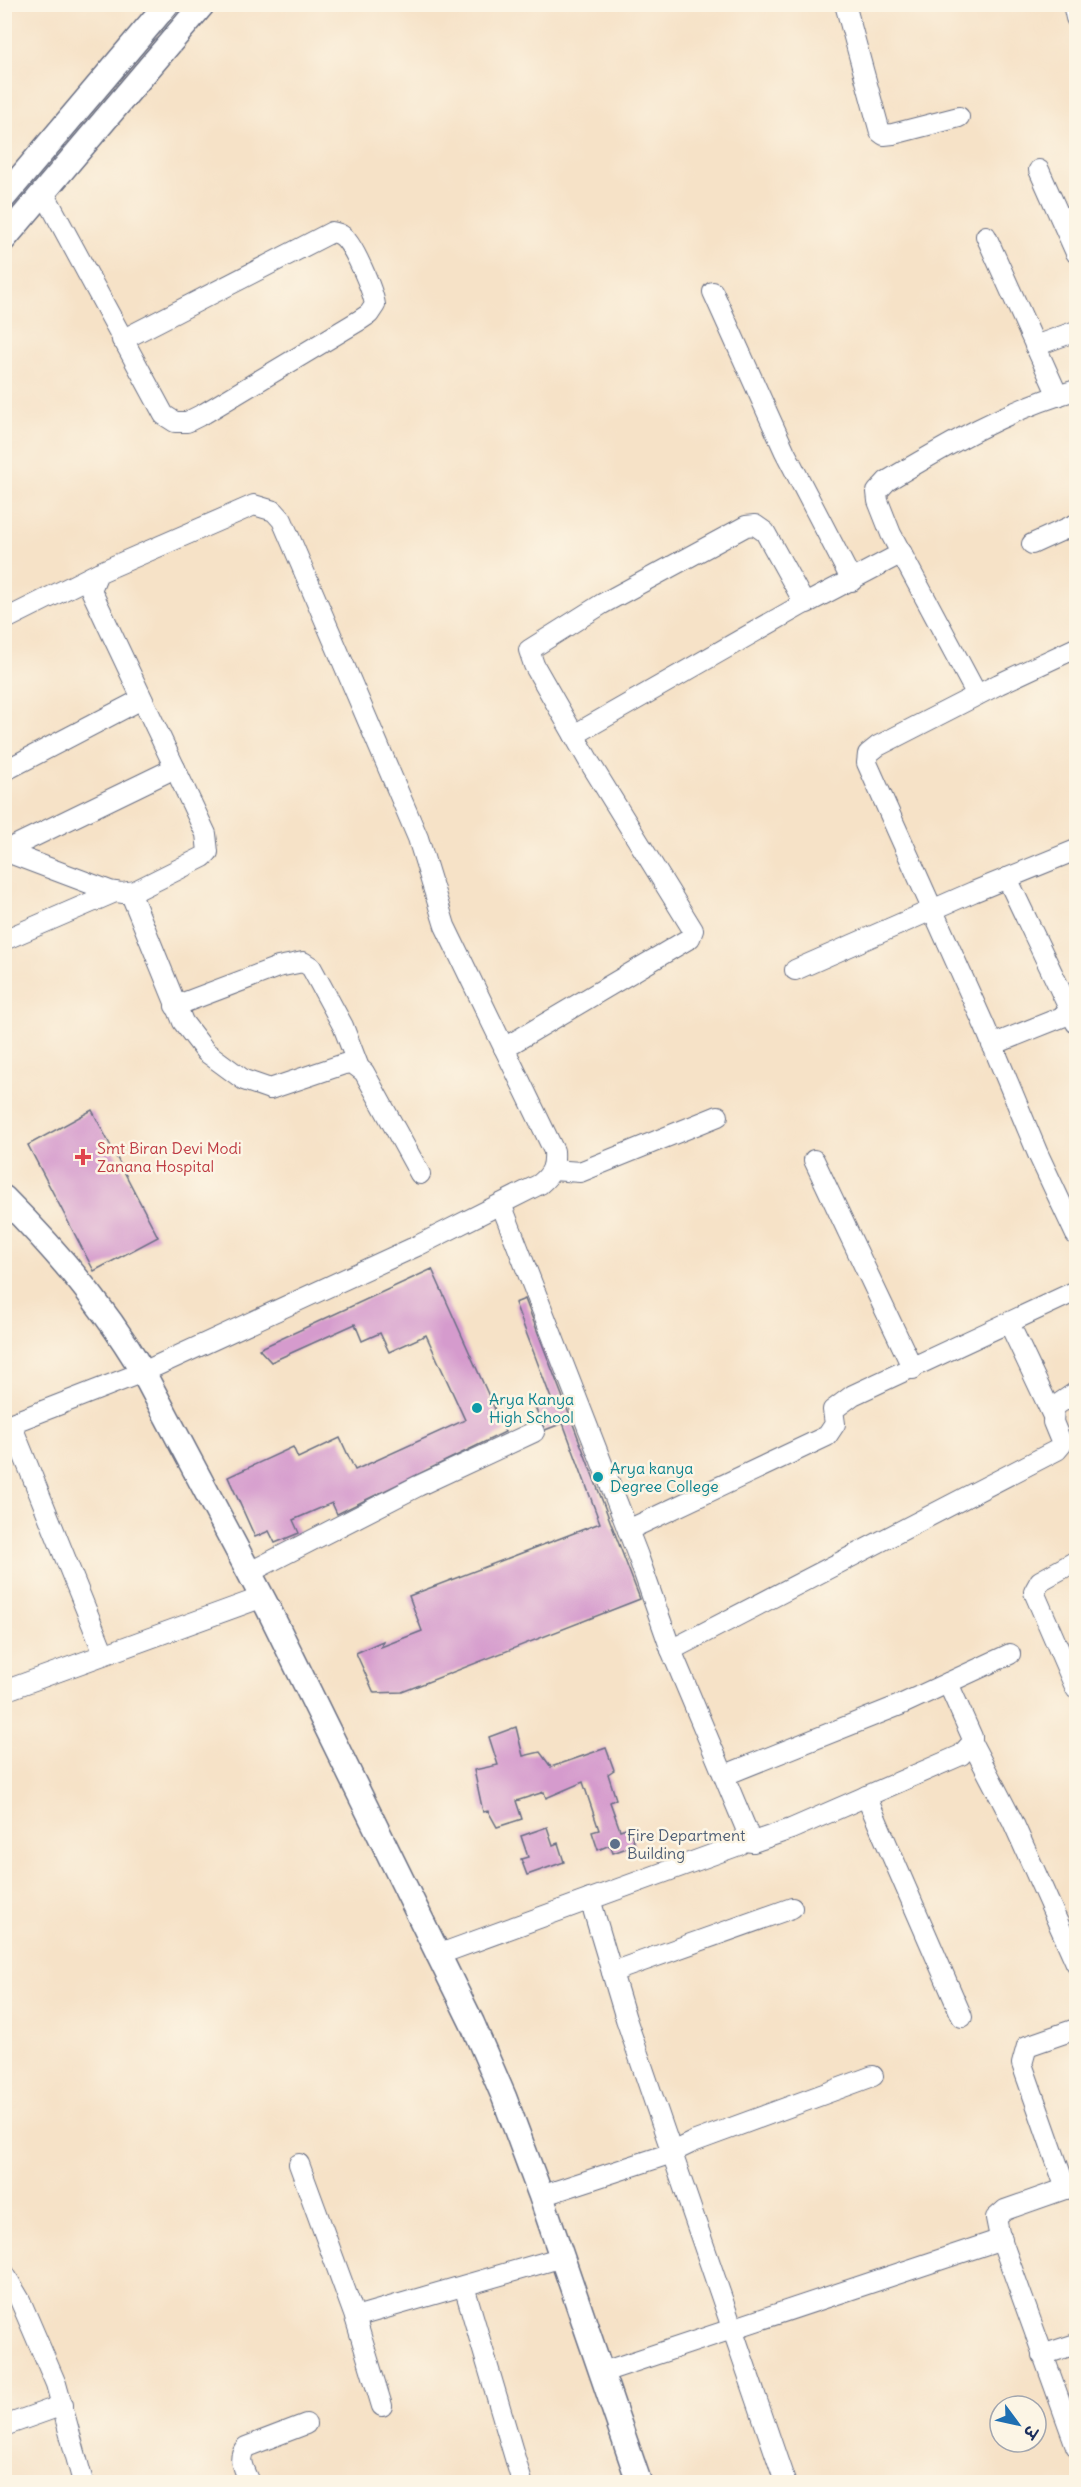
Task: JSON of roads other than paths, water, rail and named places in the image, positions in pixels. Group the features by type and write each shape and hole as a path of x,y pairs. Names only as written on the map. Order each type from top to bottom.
{"main road":[{"path":"4,197 167,4"},
{"path":"4,239 203,4"},
{"path":"4,1198 80,1281 123,1339 143,1372 250,1572 440,1954 504,2097 563,2257 639,2482"}],"street":[{"path":"845,4 880,132 884,135 892,134 959,117"},
{"path":"1073,4 1077,18"},
{"path":"1039,170 1077,252"},
{"path":"44,193 122,340 164,416 175,422 187,422 369,314 375,305 373,293 349,243 342,235 332,232 122,340"},
{"path":"977,695 902,554 878,501 880,486 977,428 1067,393 1035,346 986,236"},
{"path":"713,292 785,452 852,581"},
{"path":"1035,346 1077,331"},
{"path":"4,620 98,573 254,505 274,511 282,520 418,838 445,926 554,1151 553,1170 540,1184 501,1204 417,1246 143,1372 8,1425 104,1654"},
{"path":"1032,544 1077,524"},
{"path":"504,1048 693,935 689,922 573,735 534,665 529,650 602,604 746,526 754,525 765,532 805,603"},
{"path":"573,735 805,603 902,554"},
{"path":"4,940 122,892 203,857 208,852 206,834 91,590 91,584 98,573"},
{"path":"1077,648 977,695 868,754 867,763 1038,1154 1077,1235"},
{"path":"4,771 142,699"},
{"path":"4,851 175,768"},
{"path":"795,970 1077,850"},
{"path":"4,851 122,892 183,1022 206,1052 244,1080 262,1088 278,1088 344,1064 358,1065"},
{"path":"992,1045 1074,1018 1007,878"},
{"path":"175,1006 278,967 303,962 311,967 343,1026 358,1065 420,1174"},
{"path":"553,1170 580,1173 718,1116"},
{"path":"814,1160 913,1369"},
{"path":"440,1954 739,1845 747,1831 746,1822 671,1650 628,1530 501,1204"},
{"path":"628,1530 827,1436 835,1424 833,1410 854,1395 1077,1291"},
{"path":"671,1650 1057,1450 1062,1444 1052,1414 1009,1323"},
{"path":"1052,1414 1059,1401 1077,1392"},
{"path":"250,1572 418,1486 534,1432"},
{"path":"1077,1561 1040,1581 1034,1592 1077,1689"},
{"path":"4,1691 263,1598"},
{"path":"725,1775 948,1683 1010,1654"},
{"path":"948,1683 972,1737 972,1743 1013,1822 1077,1963"},
{"path":"743,1841 753,1842 774,1836 961,1755 972,1743"},
{"path":"866,1796 962,2017"},
{"path":"590,1899 671,2153 734,2329 785,2482"},
{"path":"612,1972 792,1908"},
{"path":"1077,2029 1027,2046 1022,2064 1071,2187 998,2214 997,2222 1042,2355 1077,2446"},
{"path":"541,2196 671,2153 693,2142 873,2076"},
{"path":"299,2164 355,2317 382,2406"},
{"path":"603,2372 1002,2239"},
{"path":"355,2317 563,2257"},
{"path":"4,2273 20,2300 63,2404 83,2482"},
{"path":"464,2286 522,2482"},
{"path":"1042,2355 1077,2344"},
{"path":"4,2426 63,2404"},
{"path":"249,2482 241,2460 242,2452 246,2447 306,2424"}],"place":[{"name":"Smt Biran Devi Modi Zanana Hospital","path":"83,1157"},
{"name":"Arya Kanya High School","path":"477,1408"},
{"name":"Arya kanya Degree College","path":"598,1477"},
{"name":"Fire Department Building","path":"615,1844"}]}
